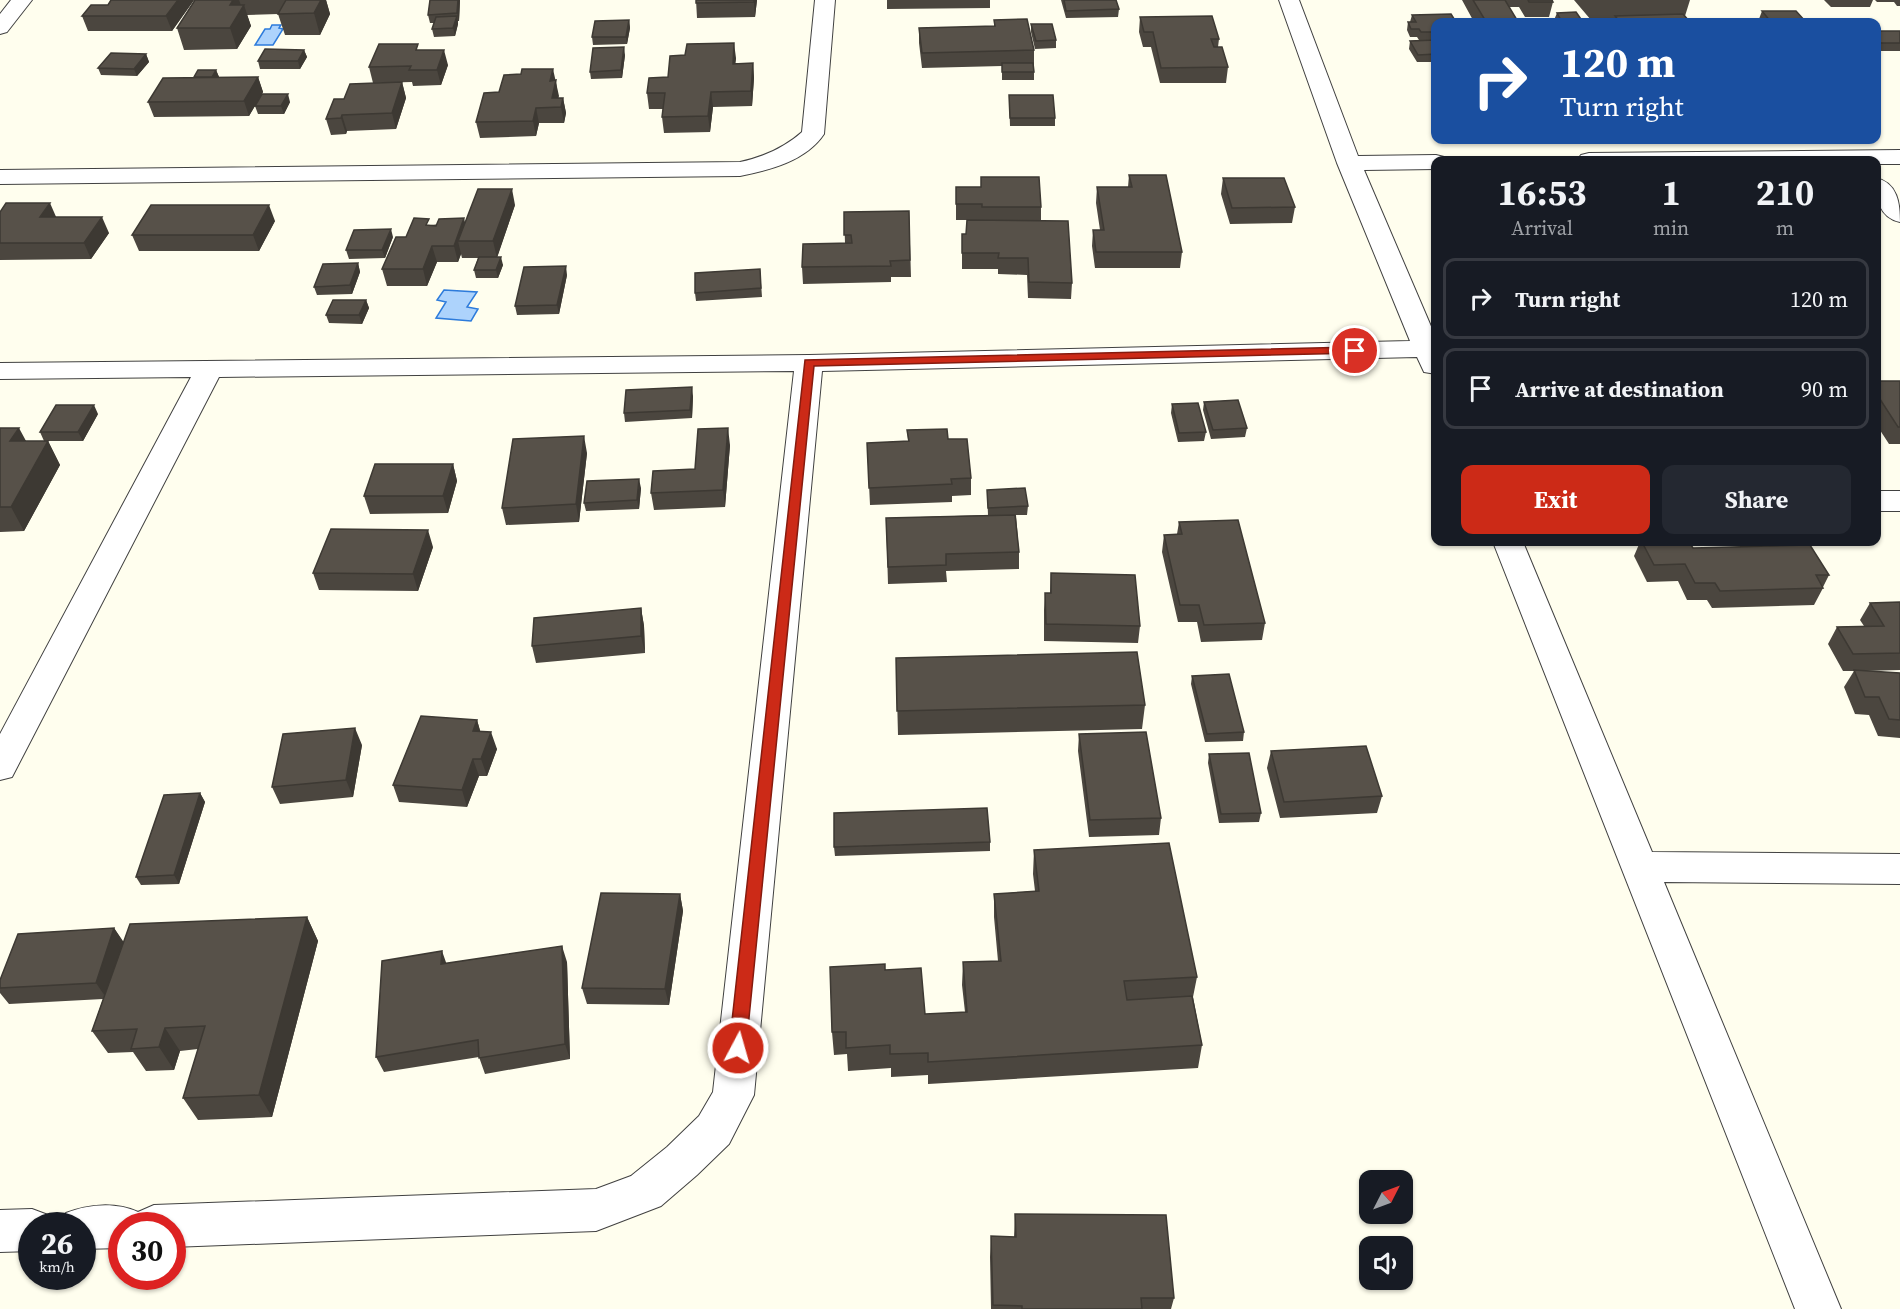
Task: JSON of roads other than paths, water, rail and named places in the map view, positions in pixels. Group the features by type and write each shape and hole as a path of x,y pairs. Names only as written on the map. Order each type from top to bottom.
{"street":[{"path":"0,28 22,0"},
{"path":"0,177 740,169 765,165 801,146 813,134 825,0"},
{"path":"0,371 1431,360 1349,163 1289,0"},
{"path":"1881,158 1900,157"},
{"path":"1349,163 1431,162"},
{"path":"1881,191 1900,215"},
{"path":"186,1225 596,1210 646,1191 714,1130 733,1095 809,363"},
{"path":"0,767 209,370"},
{"path":"1881,501 1900,501"},
{"path":"1510,546 1818,1309"},
{"path":"1640,867 1900,869"},
{"path":"0,1231 18,1230"}],"water":[{"path":"272,25 281,25 279,28 283,29 273,45 255,45 265,29 270,29"},
{"path":"444,290 477,292 467,307 478,309 471,321 436,318 446,302 437,300"}]}
